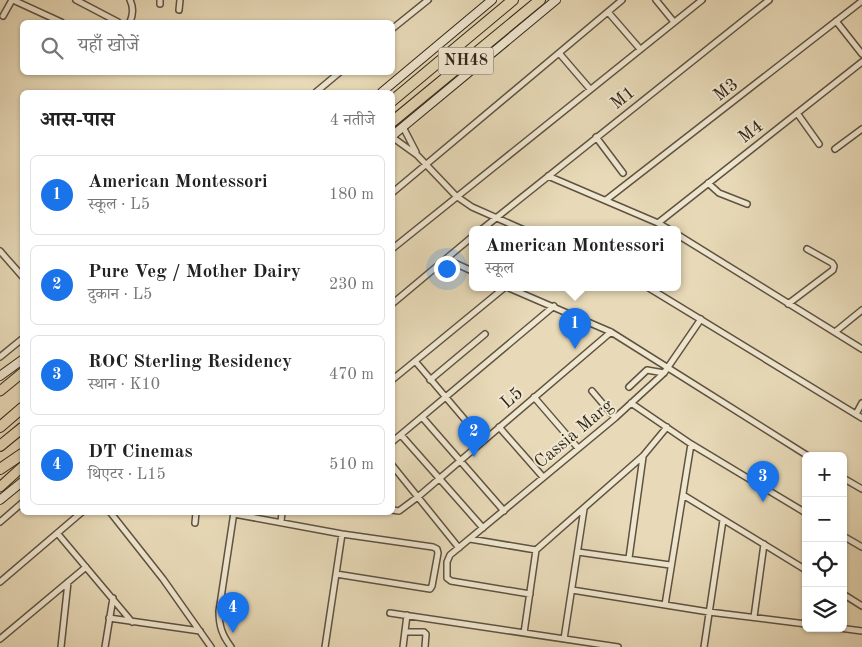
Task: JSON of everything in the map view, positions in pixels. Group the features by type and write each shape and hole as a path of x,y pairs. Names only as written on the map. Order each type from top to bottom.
{"highway":[{"name":"NH48","path":"395,99 514,0"},
{"name":"NH48","path":"395,120 540,0"},
{"path":"4,424 20,404"},
{"path":"4,424 20,410"},
{"path":"0,446 20,430"},
{"path":"0,469 20,455"}],"main road":[{"path":"384,90 492,0"},
{"path":"395,134 556,0"},
{"path":"0,376 20,361"},
{"path":"0,391 20,375"},
{"path":"0,486 20,469"},
{"path":"0,500 20,484"}],"street":[{"path":"3,16 13,0 57,20"},
{"path":"76,0 114,20"},
{"path":"130,0 133,6 131,20"},
{"path":"179,10 180,0"},
{"path":"395,27 428,0"},
{"path":"395,191 622,0"},
{"path":"656,0 674,22"},
{"path":"395,247 702,0"},
{"name":"M1","path":"485,226 769,0"},
{"name":"M3","path":"606,200 862,1"},
{"path":"608,12 640,49"},
{"path":"836,21 862,54"},
{"path":"559,53 590,89"},
{"name":"M4","path":"658,223 862,62"},
{"path":"318,90 336,75"},
{"path":"797,113 819,144"},
{"path":"403,127 417,155"},
{"path":"835,149 862,130"},
{"path":"596,137 623,172"},
{"path":"395,138 417,155 456,196 472,207 514,226"},
{"path":"548,176 663,226"},
{"path":"708,184 719,194 747,204"},
{"path":"681,237 862,349"},
{"path":"395,302 469,240"},
{"path":"788,304 833,270 834,266 832,263 808,248"},
{"path":"0,251 20,274"},
{"path":"446,259 469,270"},
{"path":"395,378 500,291"},
{"path":"516,291 610,332 802,452"},
{"path":"654,291 862,418"},
{"path":"395,440 554,306"},
{"path":"834,332 862,310"},
{"name":"Cassia Marg","path":"530,594 451,581 447,578 446,573 450,555 615,418 664,374 670,368 701,319"},
{"name":"L5","path":"395,510 399,511 419,496 610,332"},
{"path":"430,380 484,334"},
{"path":"0,357 20,341"},
{"path":"415,361 483,441"},
{"path":"628,388 647,370 664,374"},
{"path":"592,391 615,418"},
{"path":"534,397 578,448"},
{"path":"631,403 691,444 802,511"},
{"path":"856,414 862,403"},
{"path":"422,417 504,511"},
{"path":"499,427 543,477"},
{"path":"524,633 536,550 643,456 667,427"},
{"path":"401,435 483,528"},
{"path":"665,605 691,444"},
{"path":"628,558 643,456"},
{"path":"395,468 459,548"},
{"path":"847,480 862,489"},
{"path":"683,495 802,568"},
{"path":"0,522 20,504"},
{"path":"564,639 584,509"},
{"path":"0,582 79,515"},
{"path":"112,515 163,579 211,647"},
{"path":"194,523 195,515"},
{"path":"231,647 223,635 219,623 219,611 234,515"},
{"path":"244,515 342,534 433,547 437,549 438,553 430,589 336,574"},
{"path":"281,522 282,515"},
{"path":"704,647 723,520"},
{"path":"58,534 132,622"},
{"path":"325,647 342,534"},
{"path":"847,538 862,547"},
{"path":"470,539 536,550"},
{"path":"754,617 764,544"},
{"path":"578,552 670,565"},
{"path":"0,639 86,567"},
{"path":"61,647 68,582"},
{"path":"572,590 709,612 802,623"},
{"path":"847,597 862,606"},
{"path":"105,647 112,598"},
{"path":"390,613 618,647"},
{"path":"403,647 407,615"},
{"path":"110,618 200,631"},
{"path":"847,629 862,631"},
{"path":"405,632 424,632 426,634 424,647"}],"place":[{"name":"American Montessori","path":"575,349"},
{"name":"Pure Veg / Mother Dairy","path":"474,457"},
{"name":"ROC Sterling Residency","path":"763,502"},
{"name":"DT Cinemas","path":"233,633"}]}
